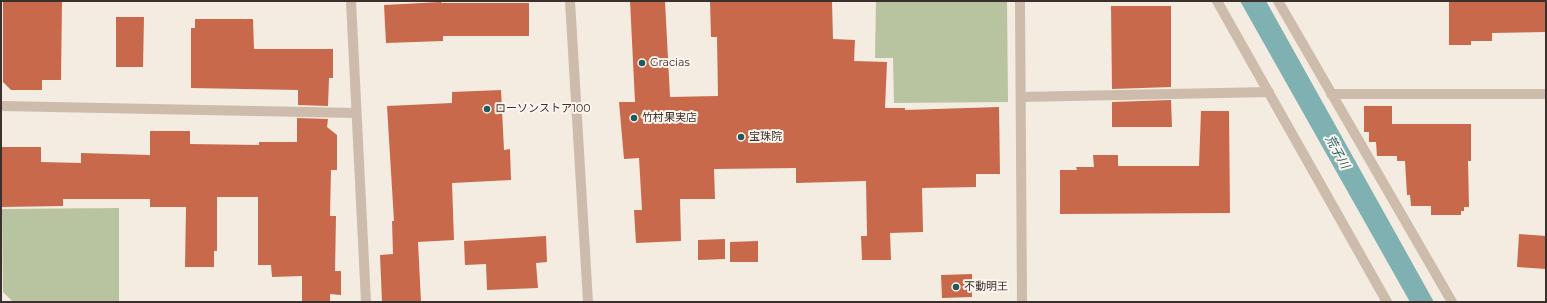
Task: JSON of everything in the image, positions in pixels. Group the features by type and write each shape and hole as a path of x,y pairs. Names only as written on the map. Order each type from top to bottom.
{"street":[{"path":"351,1 366,302"},
{"path":"570,1 588,302"},
{"path":"1020,1 1022,302"},
{"path":"1217,1 1387,302"},
{"path":"1278,1 1452,302"},
{"path":"1021,98 1269,92"},
{"path":"1331,94 1546,94"},
{"path":"1,106 356,113"}],"green space":[{"path":"876,1 1007,1 1008,102 894,103 893,58 875,58"},
{"path":"119,208 119,302 13,302 3,292 2,209"}],"water":[{"name":"荒子川","path":"1240,1 1266,1 1434,302 1410,302"}],"building":[{"path":"3,1 62,1 61,80 42,80 42,90 11,90 3,82"},
{"path":"630,1 665,1 670,97 718,96 717,37 711,37 710,1 832,1 833,39 855,40 854,61 887,62 885,108 905,108 905,110 999,107 1000,174 976,174 976,187 922,188 923,232 890,233 891,260 862,260 861,236 867,236 866,181 796,183 796,168 714,169 715,199 680,199 681,241 636,243 634,210 642,210 639,158 624,159 619,102 635,102"},
{"path":"1449,1 1546,1 1546,32 1492,33 1492,41 1471,41 1471,45 1449,45"},
{"path":"441,2 529,3 529,36 443,36 443,41 386,43 384,5"},
{"path":"1111,6 1171,6 1171,87 1112,89"},
{"path":"116,17 144,17 143,67 116,67"},
{"path":"195,19 253,19 254,49 333,49 333,78 329,78 328,106 298,105 298,90 191,88 191,28 195,28"},
{"path":"501,90 504,150 510,149 511,180 452,183 454,240 418,242 421,302 382,302 380,255 393,254 392,221 394,221 387,106 452,103 452,92"},
{"path":"1171,100 1172,127 1112,127 1112,102"},
{"path":"1364,106 1392,106 1392,124 1471,124 1471,161 1468,161 1469,207 1464,207 1464,211 1461,211 1461,215 1431,215 1431,206 1411,206 1410,195 1407,195 1405,161 1397,161 1397,156 1377,156 1376,142 1369,142 1369,132 1364,132"},
{"path":"1201,111 1229,111 1230,213 1060,214 1060,170 1077,170 1076,167 1094,167 1093,155 1118,155 1118,166 1199,166"},
{"path":"297,118 328,119 327,127 337,135 337,170 331,170 330,216 336,216 335,271 341,271 341,295 330,294 330,302 302,302 302,276 272,277 271,265 258,265 258,197 217,197 217,251 214,251 214,267 185,267 186,207 150,207 150,199 63,199 63,206 2,207 2,147 41,147 41,162 81,163 81,153 150,155 150,131 190,131 190,144 259,145 259,142 297,142"},
{"path":"1519,234 1546,236 1546,269 1517,267"},
{"path":"546,236 547,262 536,263 538,288 487,290 486,264 465,265 464,241"},
{"path":"725,239 725,259 698,260 698,240"},
{"path":"758,241 758,262 730,262 730,242"},
{"path":"972,274 972,297 942,298 941,275"}],"place":[{"name":"Gracias","path":"642,63"},
{"name":"ローソンストア100","path":"487,109"},
{"name":"竹村果実店","path":"634,118"},
{"name":"宝珠院","path":"741,137"},
{"name":"不動明王","path":"956,287"}]}
